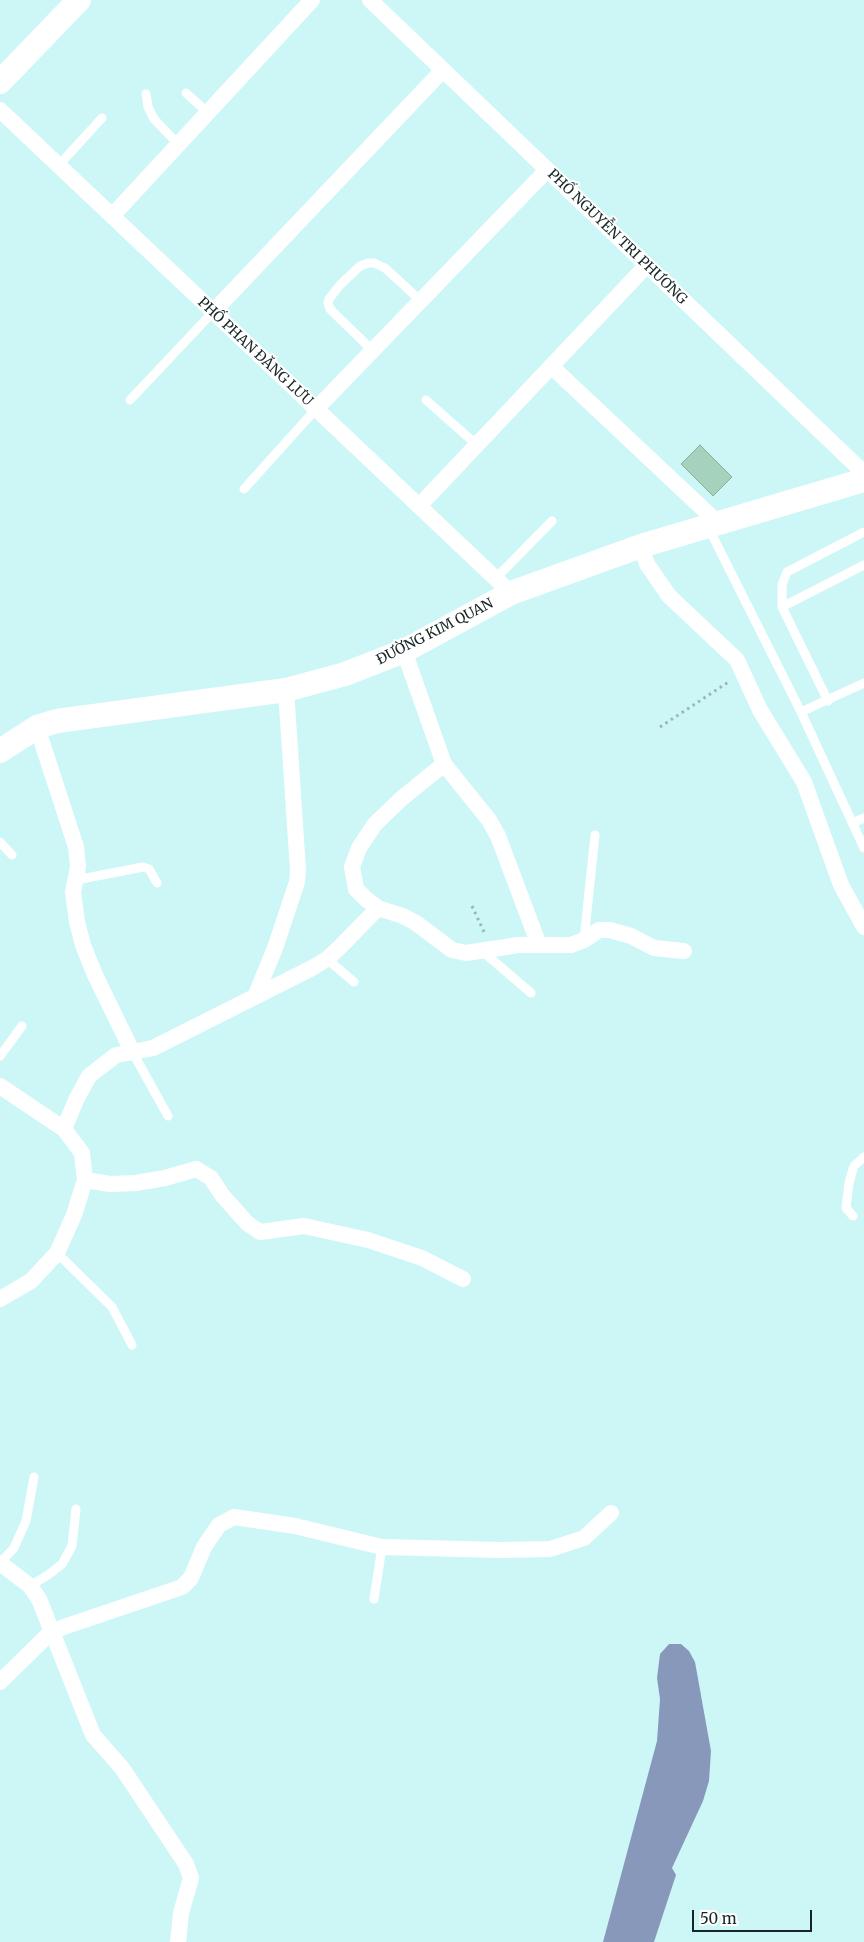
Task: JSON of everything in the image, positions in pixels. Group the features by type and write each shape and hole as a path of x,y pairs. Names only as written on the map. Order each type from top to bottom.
{"main road":[{"path":"0,82 79,0"},
{"name":"ĐƯỜNG KIM QUAN","path":"0,751 37,727 57,721 286,690 345,674 404,650 503,586 864,480"}],"street":[{"path":"112,216 312,0"},
{"name":"PHỐ NGUYỄN TRI PHƯƠNG","path":"370,0 864,473"},
{"path":"213,312 443,70"},
{"name":"PHỐ PHAN ĐĂNG LƯU","path":"0,110 503,586"},
{"path":"316,409 547,170"},
{"path":"419,506 647,265"},
{"path":"551,366 712,524"},
{"path":"641,546 647,564 669,596 737,660 760,710 804,782 841,885 864,927"},
{"path":"404,650 444,764 489,820 498,836 539,945"},
{"path":"254,997 276,948 297,882 298,870 286,690"},
{"path":"37,727 76,847 78,867 73,892 77,922 83,945 95,975 133,1053"},
{"path":"444,764 402,798 376,824 359,848 352,867 356,889 378,908 403,916 452,950 466,952 519,945 571,945 584,940 599,930 610,930 631,936 654,948 684,951"},
{"path":"64,1129 76,1100 89,1076 116,1055 153,1048 326,959 378,908"},
{"path":"0,1086 64,1129 82,1153 85,1180 74,1215 57,1253 31,1281 0,1299"},
{"path":"85,1180 110,1184 136,1183 165,1178 196,1169 211,1178 222,1195 247,1223 260,1232 304,1226 368,1240 422,1258 463,1279"},
{"path":"0,1682 52,1631 182,1587 191,1578 204,1547 219,1525 234,1517 295,1526 382,1547 501,1550 550,1549 584,1538 611,1513"},
{"path":"0,1563 30,1586 39,1599 93,1735 122,1768 186,1864 191,1878 181,1913 178,1942"}],"lane":[{"path":"186,93 207,112"},
{"path":"146,94 148,107 154,119 178,144"},
{"path":"58,166 102,118"},
{"path":"373,350 330,309 329,299 340,285 360,266 374,263 384,268 421,301"},
{"path":"130,400 213,312"},
{"path":"426,400 477,445"},
{"path":"244,489 316,409"},
{"path":"503,586 552,521"},
{"path":"712,524 802,712 864,848"},
{"path":"828,701 782,607 782,585 787,572 864,532"},
{"path":"782,607 864,565"},
{"path":"802,712 864,684"},
{"path":"852,823 864,818"},
{"path":"584,940 594,835"},
{"path":"0,842 12,855"},
{"path":"76,880 143,868 149,869 157,883"},
{"path":"487,950 532,993"},
{"path":"326,959 354,982"},
{"path":"0,1056 22,1026"},
{"path":"133,1053 168,1116"},
{"path":"853,1216 846,1208 849,1183 854,1166 864,1157"},
{"path":"57,1253 112,1307 132,1345"},
{"path":"0,1563 14,1548 26,1521 34,1477"},
{"path":"30,1586 48,1576 62,1564 72,1546 76,1509"},
{"path":"374,1599 382,1547"}],"path":[{"path":"660,727 722,686 744,674"},
{"path":"472,906 487,950"}],"water":[{"path":"669,1644 681,1644 689,1651 695,1662 711,1751 709,1781 703,1801 672,1868 676,1875 654,1942 603,1942 657,1741 660,1699 657,1678 660,1654"}],"building":[{"path":"700,445 732,477 713,496 681,464"}]}
